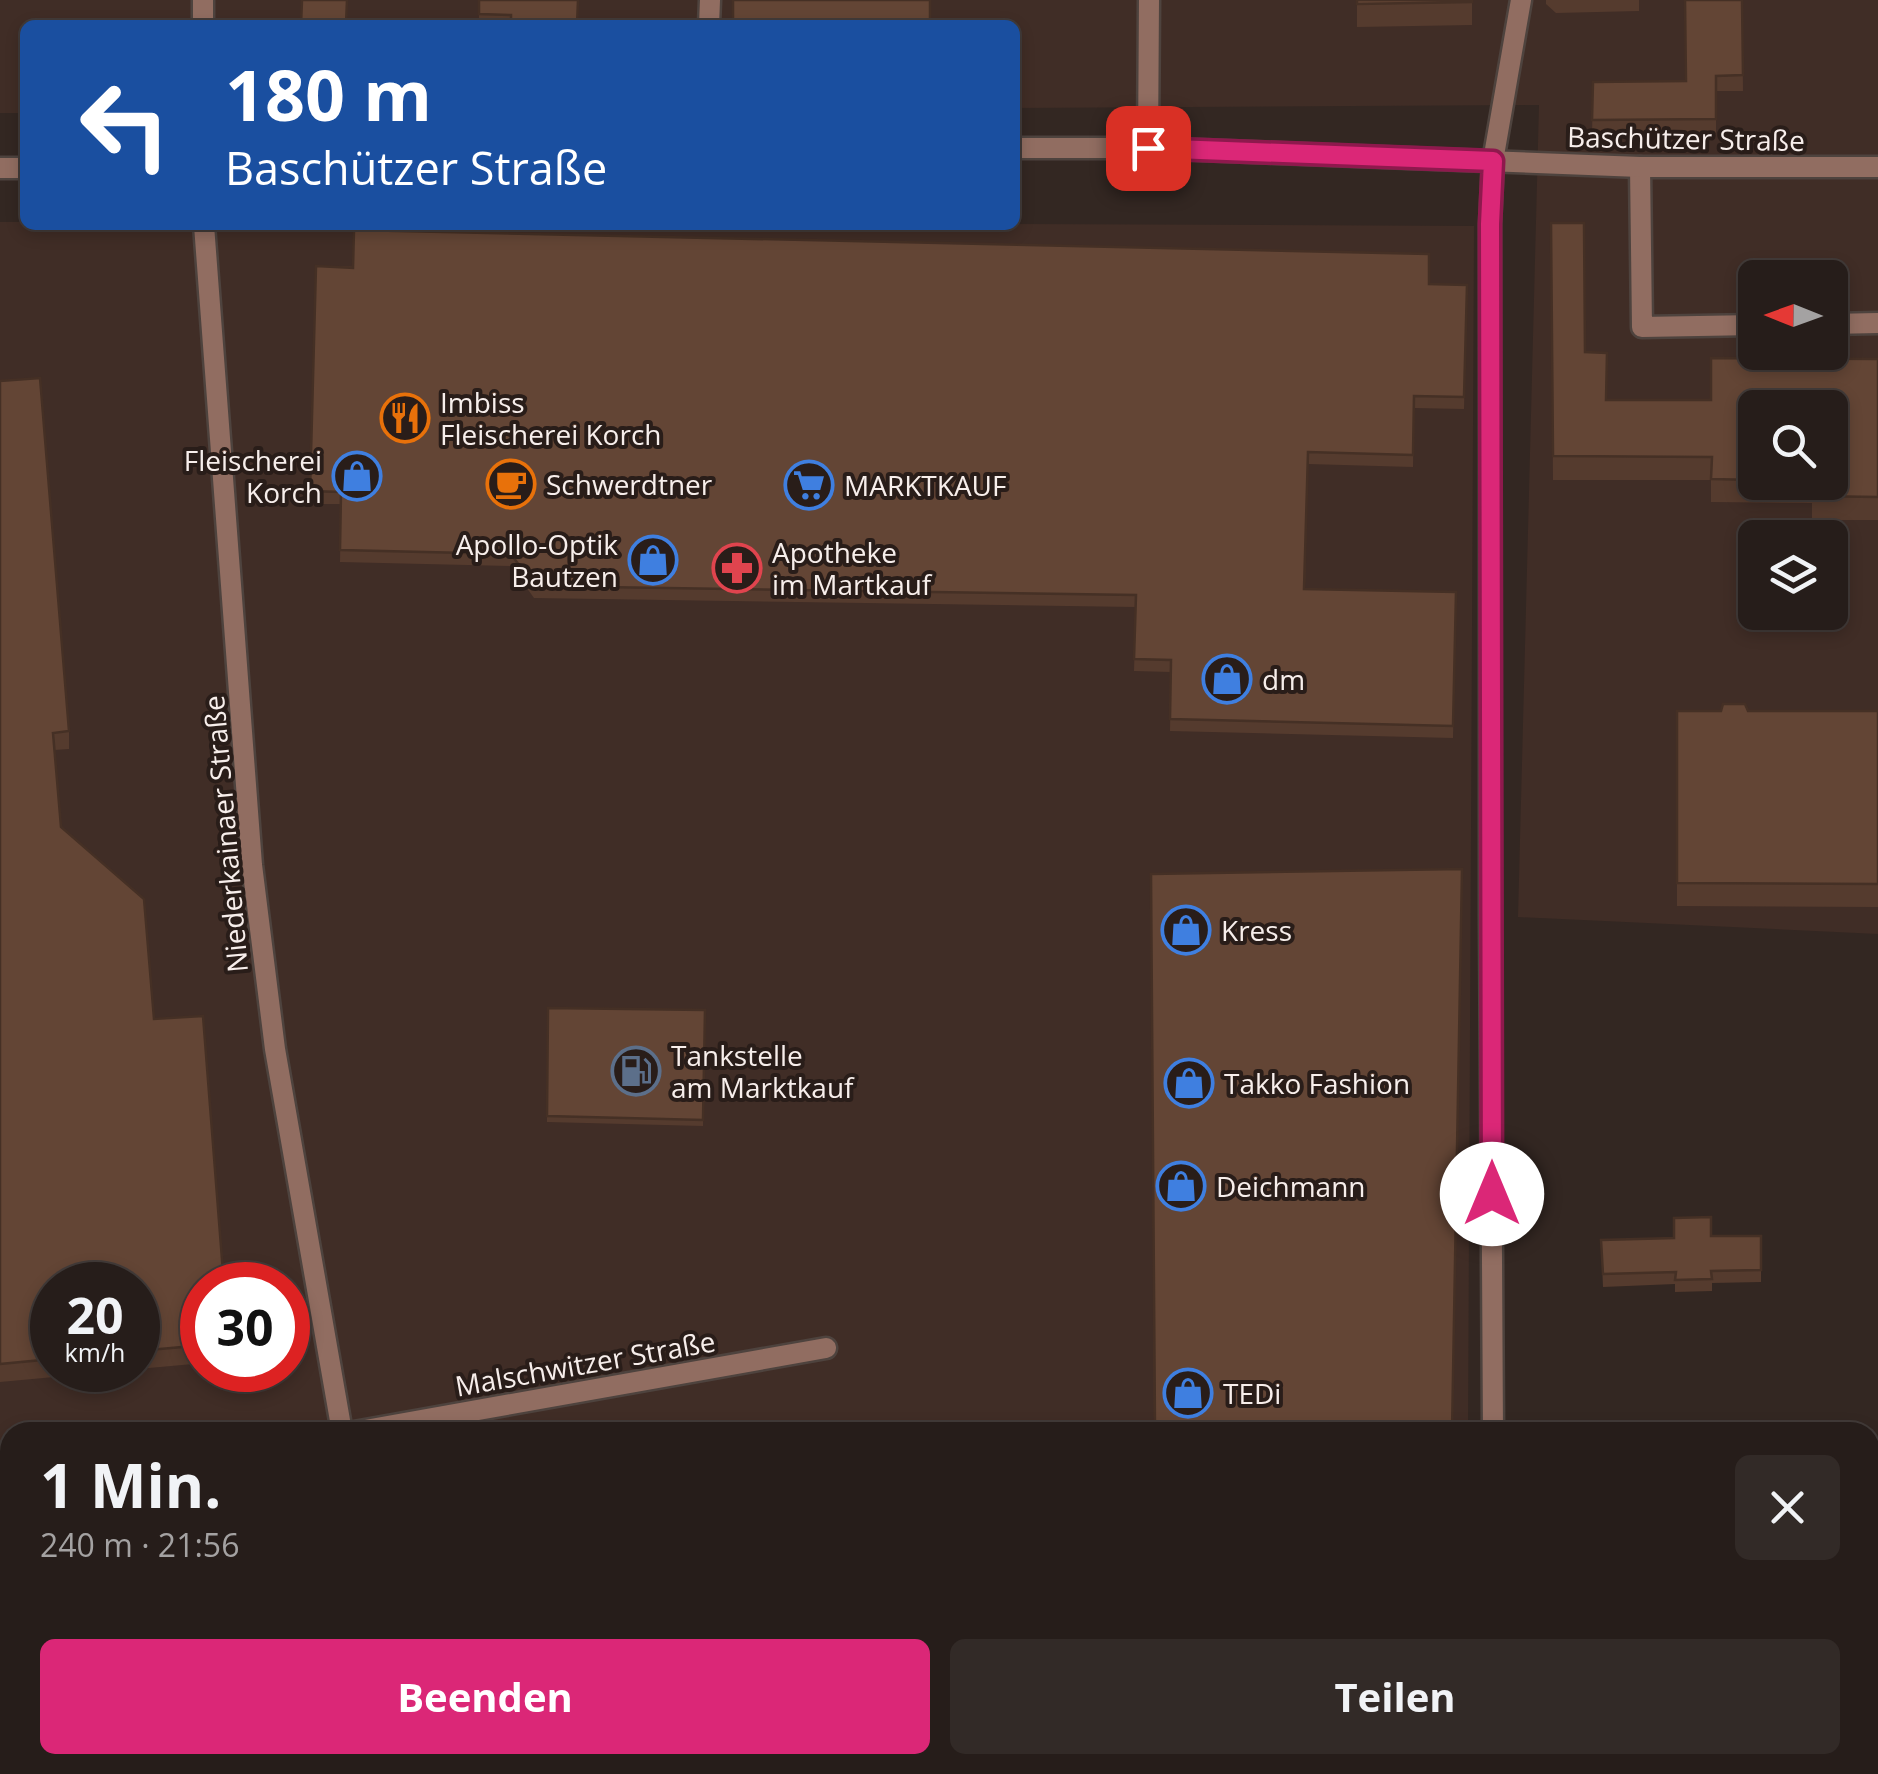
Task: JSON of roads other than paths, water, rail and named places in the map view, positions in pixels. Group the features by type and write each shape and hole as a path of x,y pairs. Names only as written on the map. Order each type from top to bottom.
{"street":[{"path":"1148,148 1150,0"},
{"path":"1493,1422 1490,224 1493,161 1521,0"},
{"name":"Baschützer Straße","path":"1020,148 1148,148 1640,166 1878,167"},
{"path":"1640,166 1642,327 1738,325"},
{"name":"Niederkainaer Straße","path":"204,230 252,865 275,1049 340,1422"},
{"path":"1848,324 1878,323"},
{"name":"Malschwitzer Straße","path":"410,1422 826,1348"}],"place":[{"name":"Imbiss Fleischerei Korch","path":"405,418"},
{"name":"Fleischerei Korch","path":"357,476"},
{"name":"Schwerdtner","path":"511,484"},
{"name":"MARKTKAUF","path":"809,485"},
{"name":"Apollo-Optik Bautzen","path":"653,560"},
{"name":"Apotheke im Martkauf","path":"737,568"},
{"name":"dm","path":"1227,679"},
{"name":"Kress","path":"1186,930"},
{"name":"Tankstelle am Marktkauf","path":"636,1071"},
{"name":"Takko Fashion","path":"1189,1083"},
{"name":"Deichmann","path":"1181,1186"},
{"name":"TEDi","path":"1188,1393"}]}
